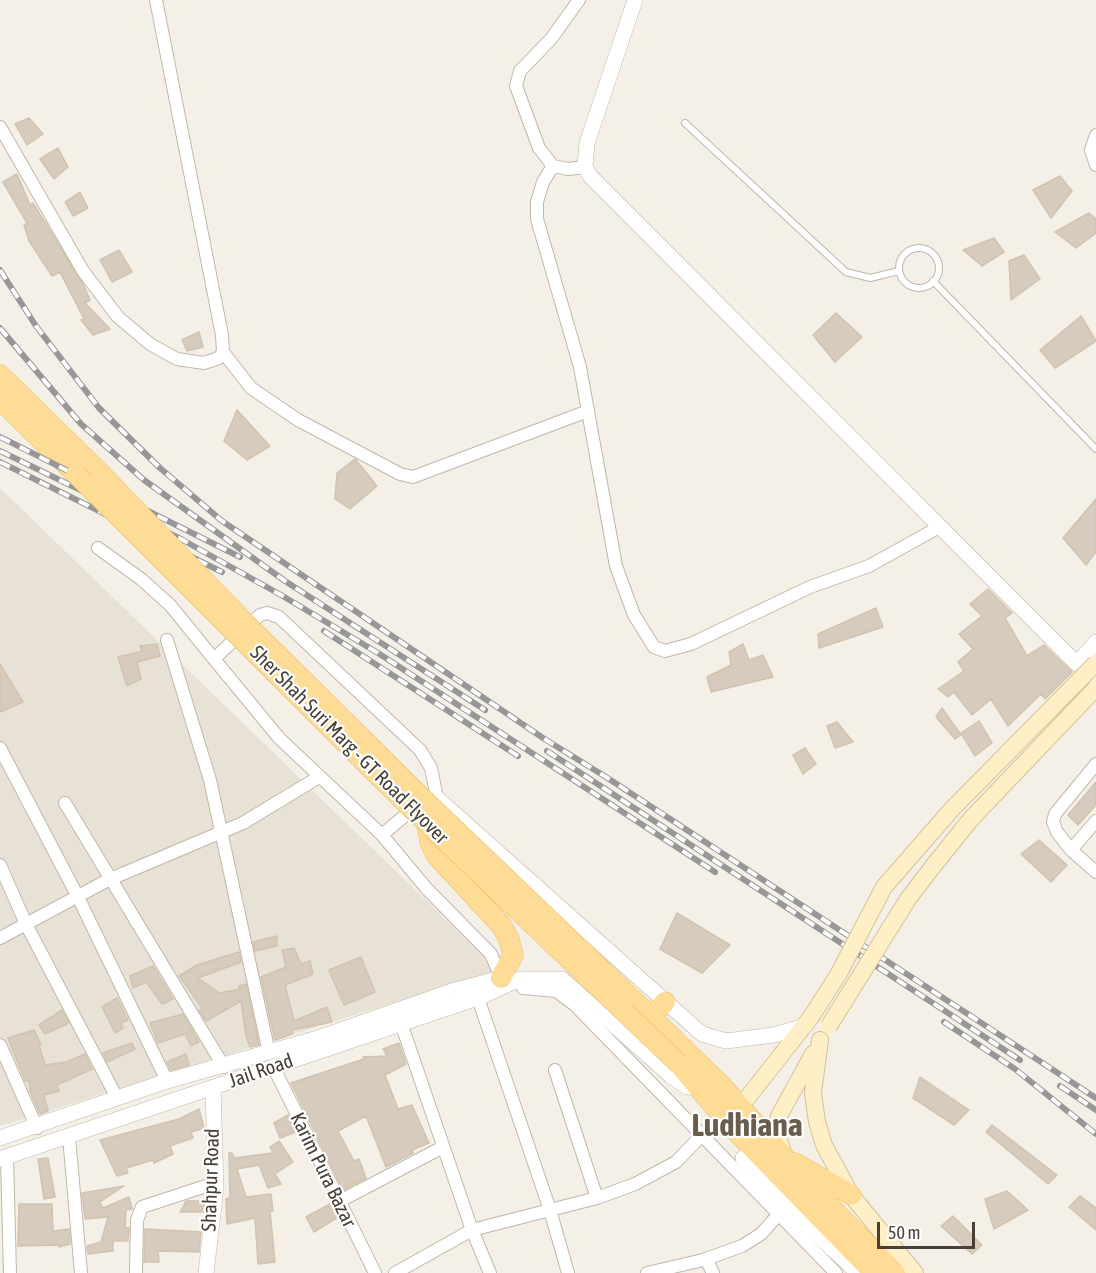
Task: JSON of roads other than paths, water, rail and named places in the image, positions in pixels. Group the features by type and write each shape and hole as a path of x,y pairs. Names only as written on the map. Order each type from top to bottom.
{"main road":[{"name":"Sher Shah Suri Marg - GT Road Flyover","path":"0,375 421,797 658,1009 721,1085 734,1115"},
{"name":"Sher Shah Suri Marg - GT Road Flyover","path":"0,399 427,822 672,1056 701,1088 734,1115"},
{"path":"743,1158 734,1150 734,1115 804,1026 838,975 884,887 952,809 1096,663"},
{"path":"758,1128 819,1041 908,899 934,865 971,819 1096,687"},
{"path":"427,822 436,855 501,925 509,939 513,955 510,973"},
{"path":"819,1041 779,1116 776,1129 784,1158 851,1195"},
{"path":"819,1041 813,1094 817,1122 824,1145 851,1195 915,1273"},
{"path":"734,1115 758,1128 784,1158 896,1273"},
{"path":"734,1115 874,1273"}],"street":[{"path":"156,0 210,272 223,352 251,388 298,420 400,474 412,477 588,411"},
{"path":"579,0 551,39 520,71 516,86 540,148 553,166 568,169 585,167"},
{"path":"635,0 587,143 585,167 591,177 941,526 1077,664 1096,687"},
{"path":"0,127 82,271 118,317 150,344 177,359 204,363 219,358 223,352"},
{"path":"1096,135 1091,150 1096,165"},
{"path":"553,166 543,182 537,202 537,219 579,367 616,566 634,615 654,647 660,650 674,650 691,645 810,587 868,566 941,526"},
{"path":"98,548 141,579 170,605 279,738 382,835 427,889 523,988 555,991 575,1005 701,1137 836,1273"},
{"path":"214,659 260,615 267,613 279,617 420,750 431,768 431,798 658,1009 702,1034 726,1041 774,1035 804,1026"},
{"name":"Karim Pura Bazar","path":"167,640 210,780 271,1059 338,1202 375,1273"},
{"path":"1077,664 1096,642"},
{"path":"0,748 78,897 167,1081"},
{"path":"1096,764 1055,814 1053,822 1057,832 1071,850 1096,872"},
{"path":"0,938 108,880 220,833 319,777"},
{"path":"382,835 431,798"},
{"path":"64,803 108,880 224,1067"},
{"path":"1071,850 1096,821"},
{"path":"0,865 26,924 117,1098"},
{"path":"510,973 562,979 671,1076 687,1087 701,1088"},
{"name":"Jail Road","path":"3,1158 213,1088 271,1059 452,991 510,973"},
{"name":"Jail Road","path":"0,1138 37,1128 167,1081 224,1067 271,1059 401,1023 478,998 510,973"},
{"path":"478,998 550,1210 568,1273"},
{"path":"401,1023 472,1230 490,1273"},
{"path":"0,1045 37,1128"},
{"path":"555,1070 597,1198"},
{"name":"Shahpur Road","path":"206,1273 215,1183 213,1088"},
{"path":"69,1137 81,1273"},
{"path":"395,1273 472,1230 597,1198 660,1173 676,1162 701,1137"},
{"path":"338,1202 443,1147"},
{"path":"3,1158 10,1273"},
{"path":"743,1158 788,1207 858,1273"},
{"path":"136,1273 137,1220 142,1207 215,1183"},
{"path":"647,1273 706,1259 750,1241 761,1234 778,1215"},
{"path":"706,1259 714,1273"}],"lane":[{"path":"685,123 846,272 870,278 899,271"},
{"path":"915,248 927,250 938,264 933,281 916,287 905,282 899,271 904,254 915,248"},
{"path":"933,281 1096,449"}],"railway":[{"path":"0,270 36,326 99,408 160,468 222,521 543,738 1096,1098"},
{"path":"0,328 81,424 144,480 285,581 485,710"},
{"path":"0,437 240,557"},
{"path":"0,451 181,539 281,595 378,653 715,872"},
{"path":"0,462 222,572"},
{"path":"324,631 518,756"},
{"path":"547,751 1020,1060"},
{"path":"944,1022 1015,1069 1096,1134"},
{"path":"1060,1086 1096,1110"}],"district":[{"name":"Ludhiana","path":"747,1126"}]}
